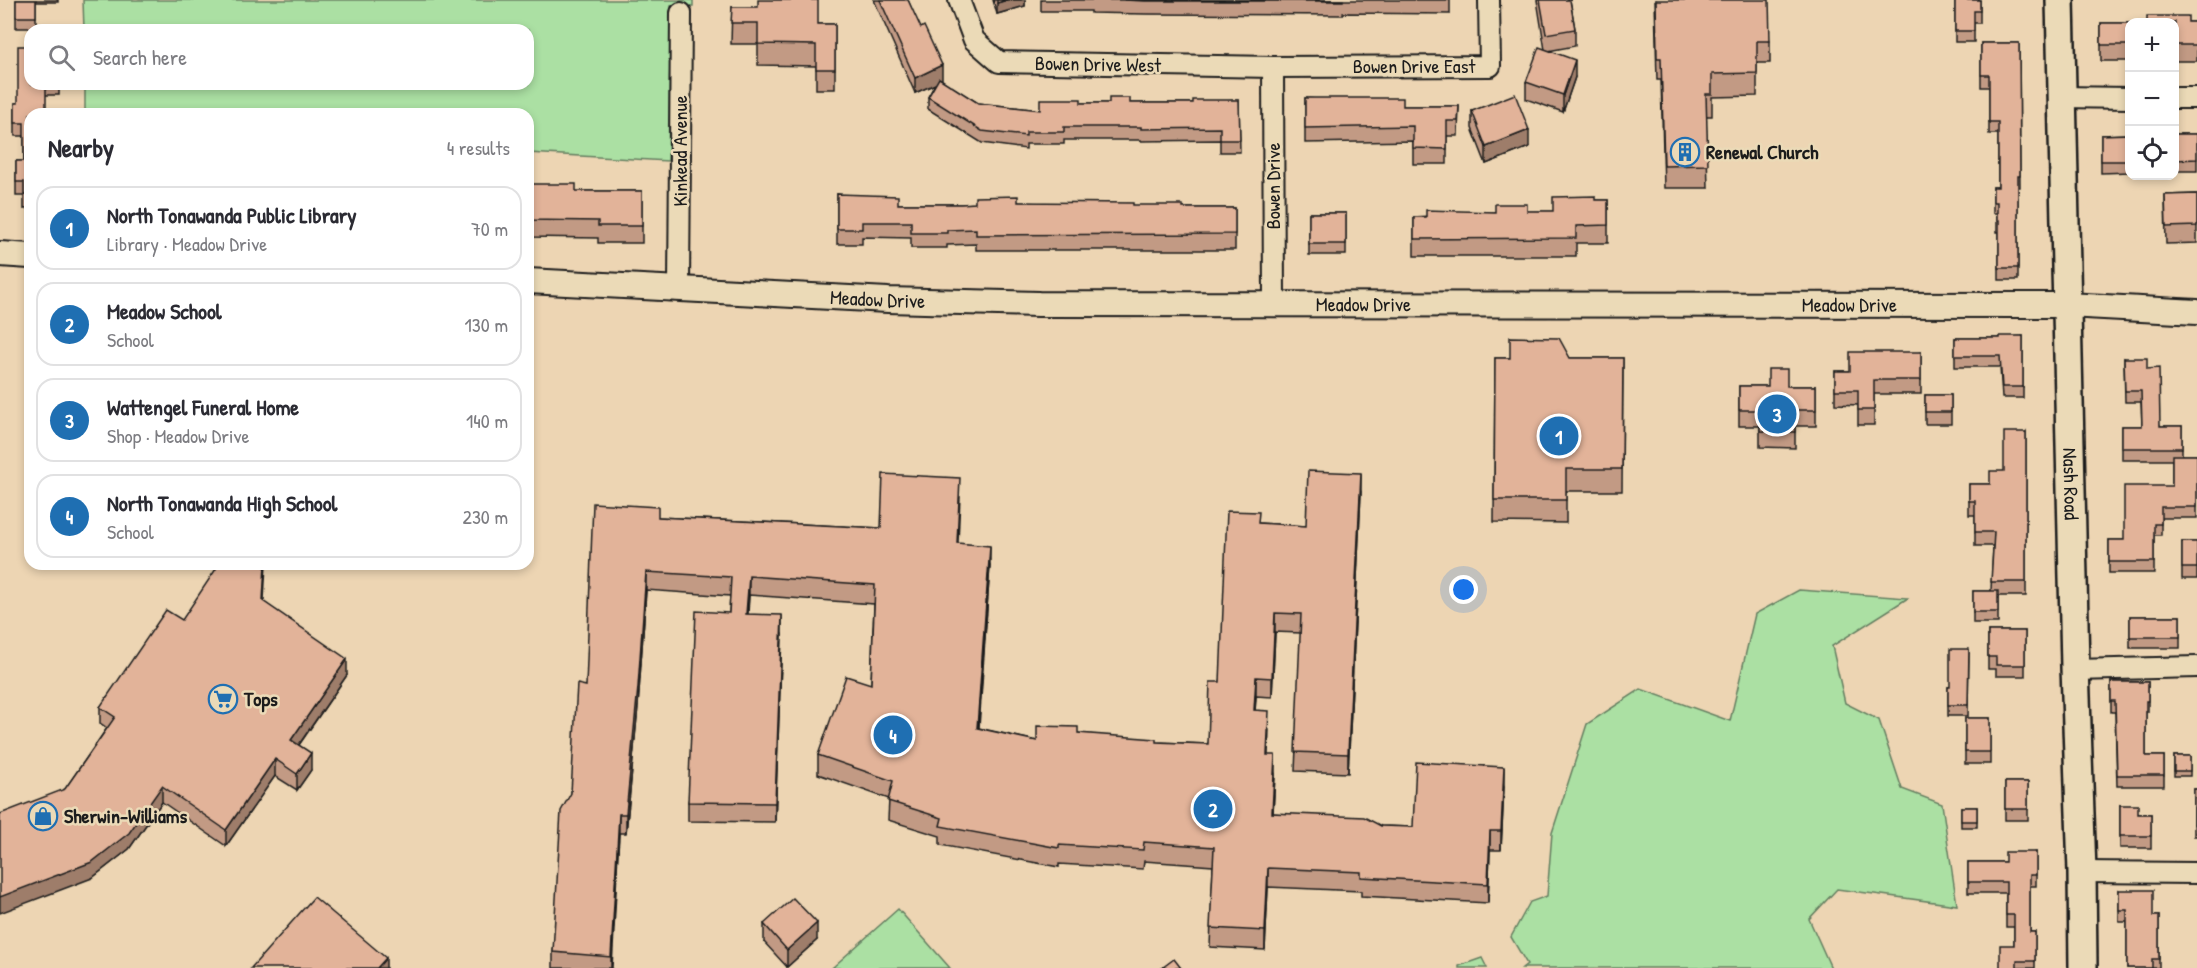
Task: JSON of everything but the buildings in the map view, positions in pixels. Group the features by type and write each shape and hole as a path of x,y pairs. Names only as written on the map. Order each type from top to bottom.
{"main road":[{"name":"Nash Road","path":"2060,0 2083,968"}],"street":[{"name":"Bowen Drive West","path":"958,0 974,40 999,62 1273,67"},
{"name":"Bowen Drive East","path":"1273,67 1490,66 1489,0"},
{"name":"Kinkead Avenue","path":"679,289 681,13"},
{"name":"Bowen Drive","path":"1273,67 1274,304"},
{"path":"2061,97 2125,98"},
{"path":"2179,98 2197,98"},
{"path":"0,254 24,256"},
{"name":"Meadow Drive","path":"534,281 888,300 1039,304 2067,305 2197,312"},
{"path":"2075,670 2197,667"},
{"path":"2082,872 2197,873"}],"green space":[{"path":"83,0 693,0 693,6 671,6 668,161 534,153 534,108 85,108 85,90 534,90 534,24 84,24"},
{"path":"1799,590 1908,598 1832,646 1845,703 1879,720 1902,789 1942,804 1957,905 1837,889 1809,919 1831,968 1522,968 1527,964 1511,937 1530,902 1547,896 1552,833 1587,724 1641,689 1730,721 1755,614"},
{"path":"898,909 950,968 832,968"},
{"path":"1482,958 1487,968 1459,968 1459,966"}],"place":[{"name":"Renewal Church","path":"1685,152"},
{"name":"Wattengel Funeral Home","path":"1777,414"},
{"name":"North Tonawanda Public Library","path":"1559,436"},
{"name":"Tops","path":"223,699"},
{"name":"North Tonawanda High School","path":"893,735"},
{"name":"Meadow School","path":"1213,809"},
{"name":"Sherwin-Williams","path":"43,816"}]}
